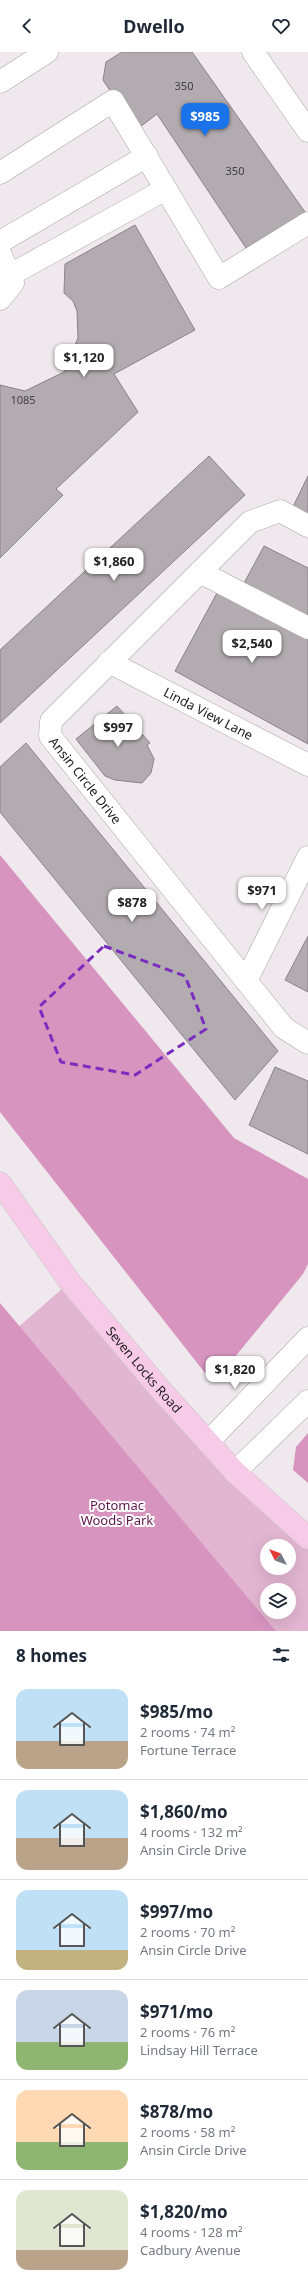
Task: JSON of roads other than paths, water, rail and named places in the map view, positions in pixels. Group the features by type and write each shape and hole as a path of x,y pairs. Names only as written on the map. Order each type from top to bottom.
{"main road":[{"name":"Seven Locks Road","path":"0,1183 70,1282 160,1389 235,1472 308,1538"}],"street":[{"path":"0,82 47,52"},
{"path":"253,52 308,131"},
{"path":"0,173 113,101 219,278 308,224"},
{"path":"0,242 147,156"},
{"path":"10,275 166,189"},
{"path":"0,253 13,283 0,299"},
{"name":"Ansin Circle Drive","path":"308,526 280,511 250,522 51,721 50,736 284,1028 308,1043"},
{"path":"200,572 308,628"},
{"name":"Linda View Lane","path":"109,662 308,765"},
{"path":"246,981 308,857"},
{"path":"208,1442 308,1338"},
{"path":"235,1472 308,1401"}],"park label":[{"name":"Potomac Woods Park","path":"117,1512"}]}
